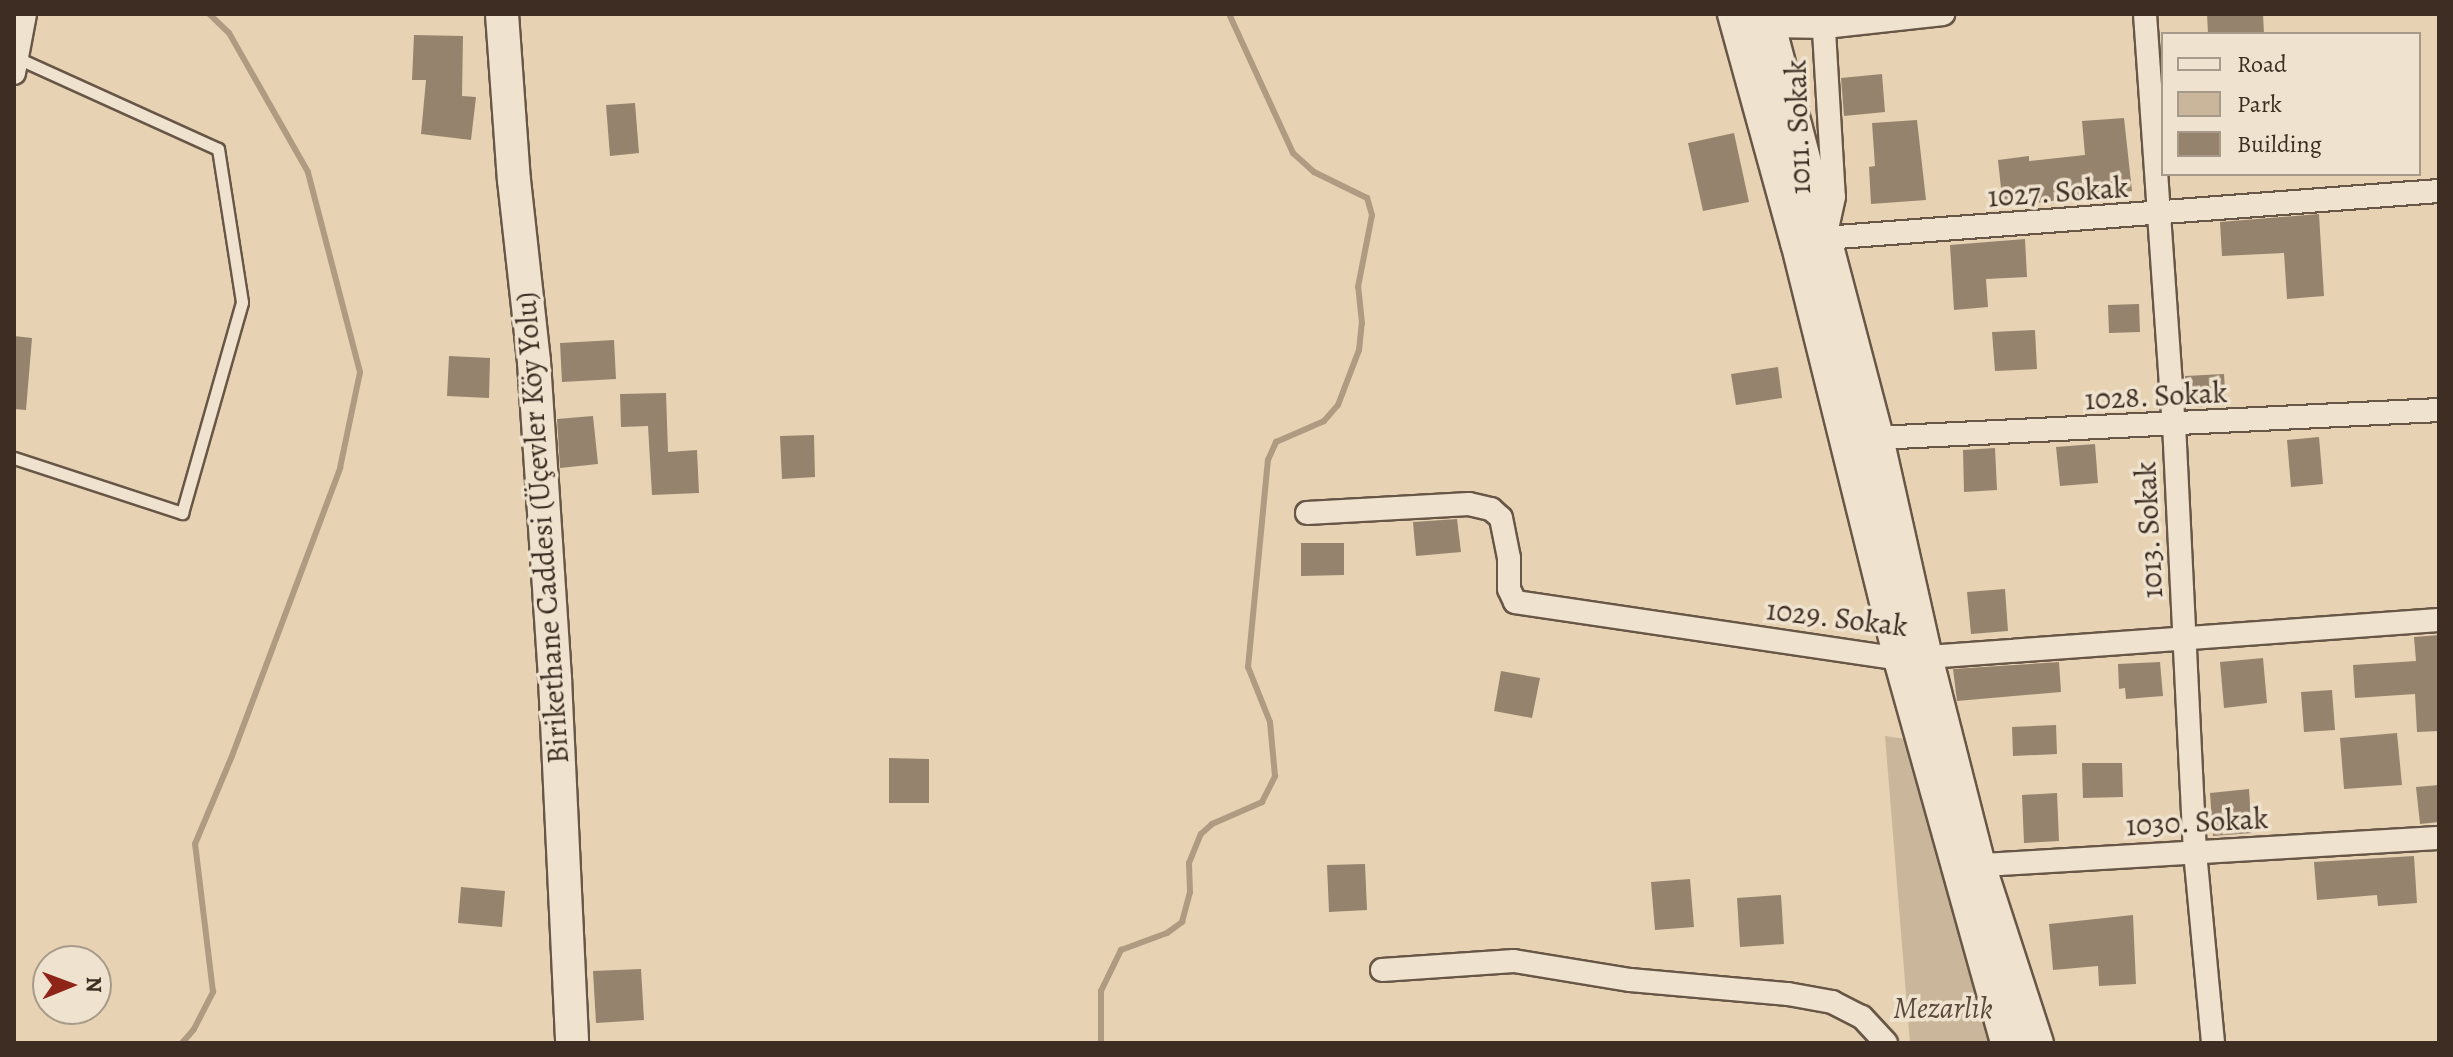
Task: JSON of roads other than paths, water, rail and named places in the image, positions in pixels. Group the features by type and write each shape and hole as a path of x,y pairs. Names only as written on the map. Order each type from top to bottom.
{"street":[{"path":"15,66 25,14"},
{"name":"Birikethane Caddesi (Üçevler Köy Yolu)","path":"502,14 514,180 535,377 555,679 572,1043"},
{"path":"1734,14 1968,865 2007,1043"},
{"path":"1913,658 1877,438 1767,20 1943,14"},
{"name":"1013. Sokak","path":"2145,14 2156,215 2174,424 2195,852 2213,1043"},
{"name":"1011. Sokak","path":"1824,20 1834,197 1825,238"},
{"name":"1027. Sokak","path":"1825,238 2439,191"},
{"name":"1028. Sokak","path":"1877,438 2439,410"},
{"name":"1029. Sokak","path":"1307,513 1469,504 1491,509 1501,518 1509,558 1509,589 1515,602 1913,658 2439,620"},
{"name":"1030. Sokak","path":"1968,865 2439,838"},
{"path":"1968,865 2037,1043"},
{"path":"1382,970 1514,961 1630,980 1788,994 1832,1002 1862,1017 1886,1043"}],"lane":[{"path":"14,458 182,513 242,302 218,149 15,66"}],"waterway":[{"path":"182,1043 194,1029 213,992 195,844 232,756 340,468 360,372 308,172 229,33 209,14"},
{"path":"1101,1043 1101,991 1121,950 1167,933 1182,922 1190,892 1189,863 1201,834 1212,824 1262,802 1275,776 1270,722 1248,667 1268,460 1276,442 1324,421 1338,405 1359,350 1362,323 1358,287 1372,215 1367,198 1314,172 1293,153 1229,14"}],"park label":[{"name":"Mezarlık","path":"1943,1008"}]}
